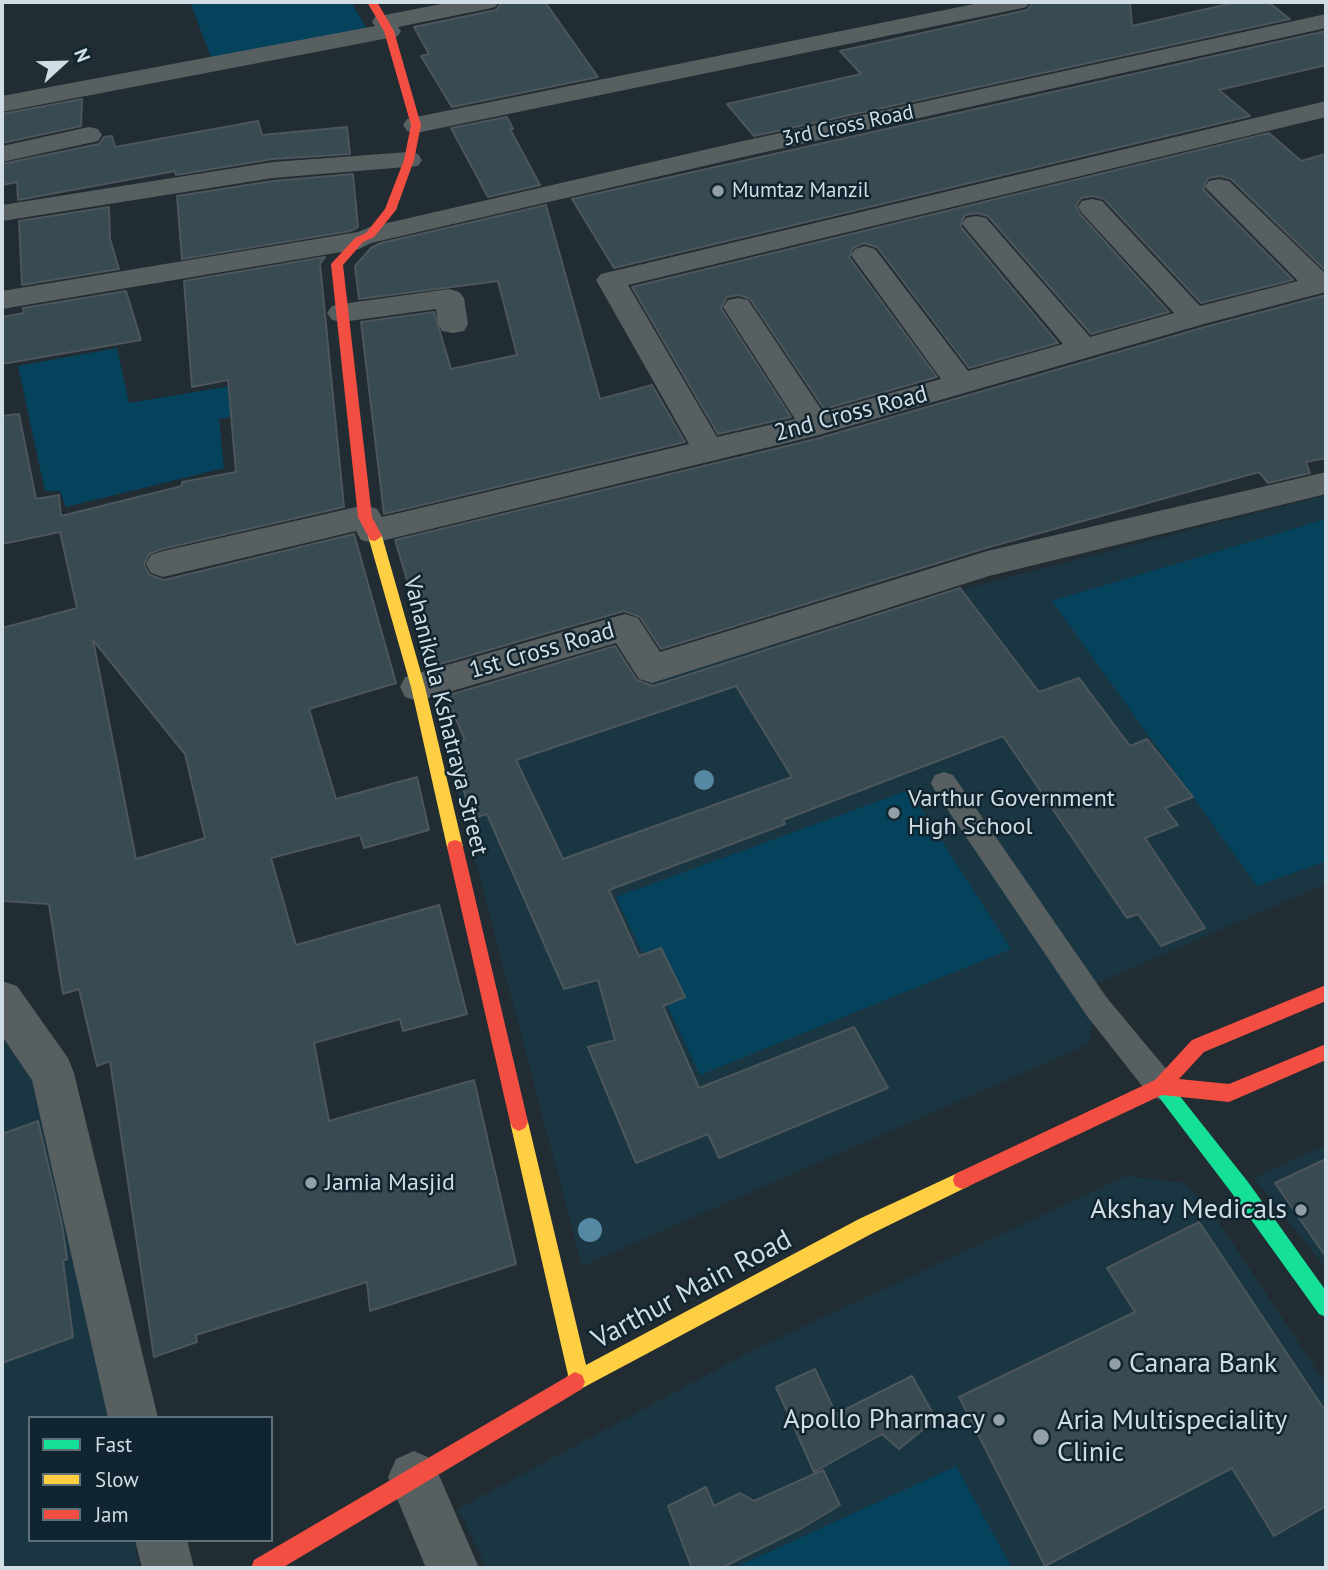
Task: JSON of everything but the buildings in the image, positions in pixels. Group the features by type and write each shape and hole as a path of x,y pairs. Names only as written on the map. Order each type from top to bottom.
{"street":[{"path":"2,104 382,18 487,2"},
{"path":"416,125 1018,2"},
{"name":"Vahanikula Kshatraya Street","path":"382,18 416,125 410,160 390,210 337,264 369,524 418,687 579,1380"},
{"name":"3rd Cross Road","path":"2,300 365,237 744,149 1326,21"},
{"path":"709,451 611,280 1326,108"},
{"path":"2,154 89,135"},
{"path":"2,213 273,170 410,160"},
{"path":"1219,187 1323,284"},
{"path":"1091,207 1194,317"},
{"path":"976,224 1084,349"},
{"path":"865,255 960,383"},
{"name":"2nd Cross Road","path":"163,564 369,524 709,451 815,425 1194,317 1323,284"},
{"path":"342,313 449,298 453,324"},
{"path":"738,307 815,425"},
{"name":"1st Cross Road","path":"418,687 625,626 652,669 987,564 1326,483"},
{"name":"Varthur Main Road","path":"262,1568 579,1380 866,1226 1161,1086 1198,1046 1326,993"},
{"path":"2,1000 52,1073 132,1416"},
{"path":"1161,1086 1229,1093 1326,1052"},
{"path":"1161,1086 1241,1189 1326,1307"},
{"path":"414,1477 453,1568"},
{"path":"162,1542 168,1568"}],"lane":[{"path":"944,783 1097,1007 1161,1086"}],"shaded area":[{"path":"190,2 351,2 369,32 212,60"},
{"path":"117,348 129,403 326,370 323,403 219,419 224,468 66,507 60,491 45,491 18,366"},
{"name":"Varthur Government High School","path":"1326,495 1326,884 1097,983 1089,1044 582,1266 444,741 990,582"},
{"path":"1326,519 1326,861 1257,886 1052,601"},
{"path":"909,790 1011,949 700,1075 616,897"},
{"path":"2,1015 17,1023 49,1114 110,1416 28,1416 28,1542 134,1542 139,1568 2,1568"},
{"path":"1326,1145 1326,1268 1254,1178"},
{"path":"1126,1176 1185,1183 1214,1215 1326,1384 1326,1568 1012,1568 956,1466 734,1568 487,1568 458,1509 753,1350"},
{"path":"956,1466 1012,1568 734,1568"}],"traffic: fast":[{"path":"1161,1086 1241,1189 1326,1307"}],"traffic: slow":[{"path":"375,536 418,687 455,847"},
{"path":"519,1122 579,1380"},
{"path":"575,1382 866,1226 962,1180"}],"traffic: jam":[{"path":"372,2 389,31 416,125 409,160 390,210 370,235 359,240 337,264 365,517 375,536"},
{"path":"455,847 519,1122"},
{"path":"962,1180 1161,1086 1198,1046 1326,993"},
{"path":"1161,1086 1229,1093 1326,1052"},
{"path":"262,1568 575,1382"}],"place":[{"name":"Mumtaz Manzil","path":"718,191"},
{"name":"Varthur Government High School","path":"894,813"},
{"name":"Jamia Masjid","path":"311,1183"},
{"name":"Akshay Medicals","path":"1301,1210"},
{"name":"Canara Bank","path":"1115,1364"},
{"name":"Apollo Pharmacy","path":"999,1420"},
{"name":"Aria Multispeciality Clinic","path":"1041,1437"}]}
